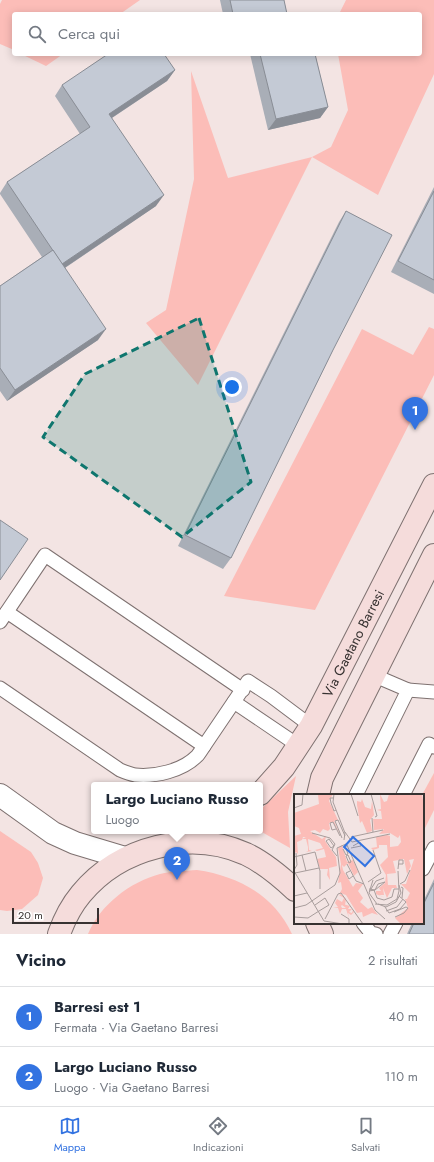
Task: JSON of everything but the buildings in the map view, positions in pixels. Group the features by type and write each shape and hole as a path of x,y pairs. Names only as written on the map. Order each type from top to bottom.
{"street":[{"name":"Via Gaetano Barresi","path":"263,791 284,767 311,726 434,485"},
{"path":"318,794 322,778 434,555"},
{"path":"0,795 53,832 76,843 125,858"},
{"path":"184,842 201,834"},
{"path":"59,934 65,919 80,894 101,874 125,858 154,847 184,842 215,845 246,854 274,870 294,889"},
{"path":"317,924 322,934"}],"lane":[{"path":"204,746 4,617 45,555 243,690"},
{"path":"373,675 408,690 434,692"},
{"path":"0,688 120,770 134,775 150,775 169,771 184,765 196,757 248,682 271,696 311,726"},
{"path":"356,794 408,690"},
{"path":"234,702 299,746"},
{"path":"404,794 429,744 434,747"},
{"path":"424,867 434,848"},
{"path":"364,924 371,933 376,934"},
{"path":"390,934 395,924"}],"highlighted area":[{"path":"199,318 251,482 182,537 43,437 85,374"}],"shaded area":[{"path":"2,0 140,0 123,12 12,12 12,49 0,44 0,4"},
{"path":"346,0 434,0 434,74 378,195 312,157 331,147 348,110 338,56 422,56 422,12 340,12"},
{"path":"25,56 60,56 46,66"},
{"path":"191,71 228,178 312,157 198,385 146,323 166,310 194,179"},
{"path":"429,327 434,329 434,375 315,610 224,596 362,329 413,355"},
{"path":"434,773 434,810 424,830 424,794 423,794"},
{"path":"296,776 288,812 290,848 263,833 263,807"},
{"path":"0,831 31,852 38,863 43,878 38,895 22,909 7,911 0,910"},
{"path":"197,870 227,877 265,898 284,920 292,934 88,934 93,923 108,904 127,889 160,874"}],"place":[{"name":"Barresi est 1","path":"415,430"},
{"name":"Largo Luciano Russo","path":"177,880"}]}
